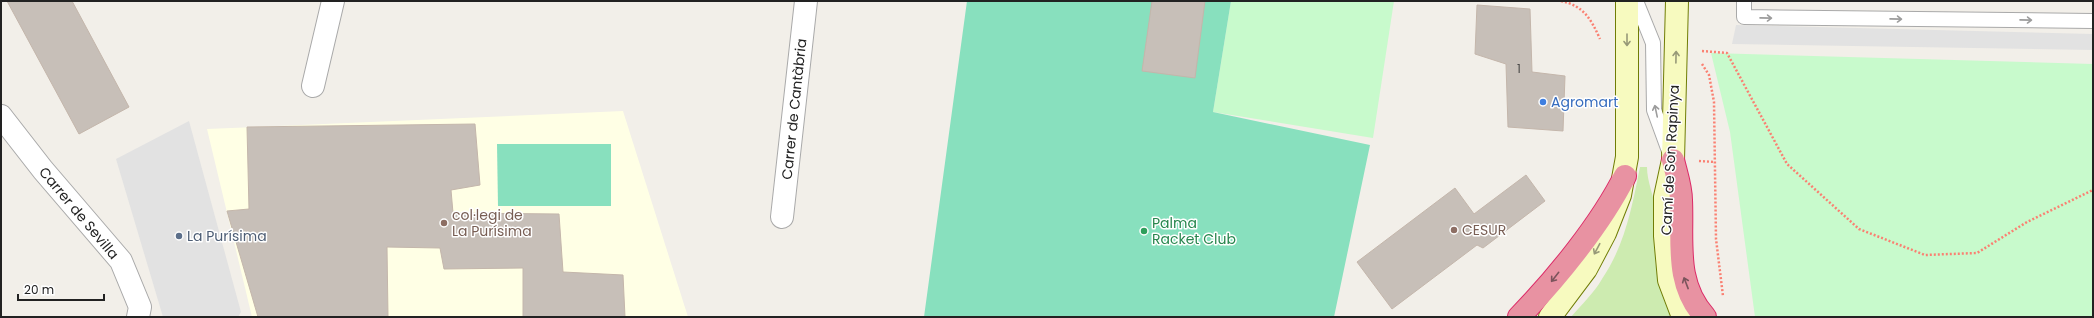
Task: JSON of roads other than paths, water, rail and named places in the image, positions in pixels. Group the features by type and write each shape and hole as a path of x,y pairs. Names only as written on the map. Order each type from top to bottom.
{"highway":[{"path":"1673,160 1681,198 1680,259 1684,278 1699,310 1705,317"},
{"path":"1519,317 1544,290 1568,260 1614,197 1625,176"}],"street":[{"path":"313,86 333,1"},
{"name":"Carrer de Cantàbria","path":"782,218 806,1"},
{"path":"1550,317 1586,269 1605,233 1620,195 1625,176 1627,157 1627,1"},
{"name":"Camí de Son Rapinya","path":"1677,1 1673,160 1665,197 1666,254 1669,280 1683,317"},
{"name":"Carrer de Sevilla","path":"1,116 42,170 121,261 139,312"}],"lane":[{"path":"1636,1 1653,43 1654,110 1673,160"},
{"path":"1744,1 1744,17 2093,21"}],"place":[{"name":"Agromart","path":"1543,102"},
{"name":"col·legi de La Purísima","path":"444,223"},
{"name":"CESUR","path":"1454,230"},
{"name":"Palma Racket Club","path":"1144,231"},
{"name":"La Purísima","path":"179,236"}]}
